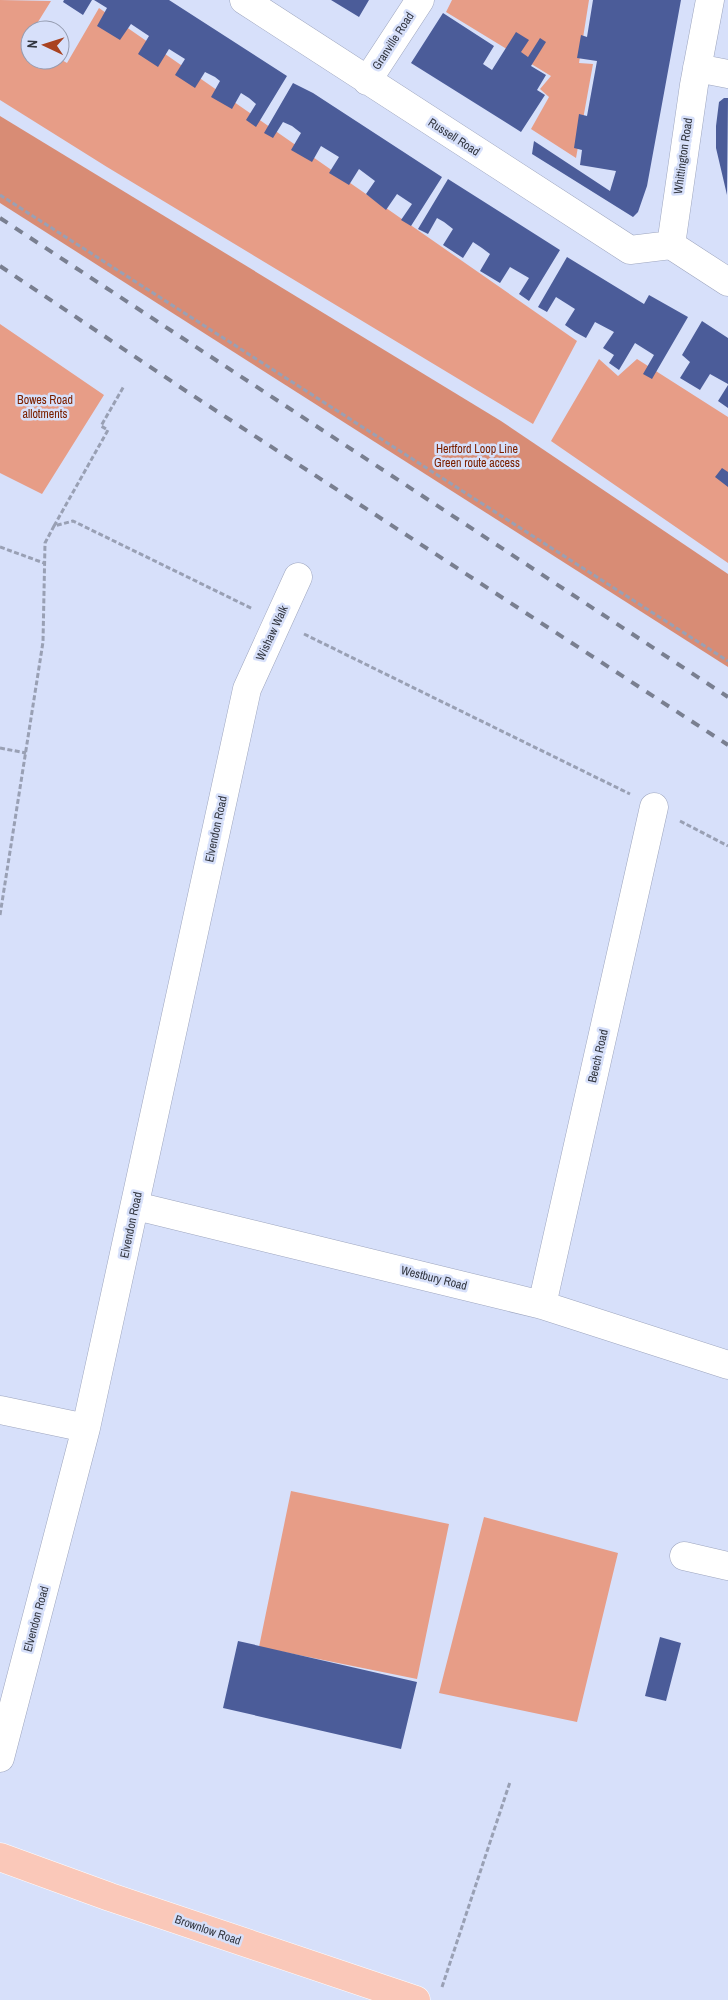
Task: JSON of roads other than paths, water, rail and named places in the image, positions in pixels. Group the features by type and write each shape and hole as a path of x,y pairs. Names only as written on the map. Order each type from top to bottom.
{"main road":[{"name":"Brownlow Road","path":"0,1857 110,1897 428,1996"}],"street":[{"name":"Russell Road","path":"244,0 630,250 671,245"},
{"name":"Granville Road","path":"367,81 420,0"},
{"name":"Whittington Road","path":"671,245 697,68 710,0"},
{"path":"697,68 728,74"},
{"path":"671,245 728,282"},
{"name":"Wishaw Walk","path":"246,688 298,577"},
{"name":"Elvendon Road","path":"0,1758 86,1428 136,1206 246,688"},
{"name":"Beech Road","path":"542,1305 654,807"},
{"name":"Westbury Road","path":"136,1206 542,1305 728,1365"},
{"path":"0,1410 86,1428"},
{"path":"684,1556 728,1566"}],"railway":[{"path":"0,218 728,697"},
{"path":"0,266 189,393 728,745"}],"park label":[{"name":"Bowes Road allotments","path":"45,407"},
{"name":"Hertford Loop Line Green route access","path":"477,456"}]}
